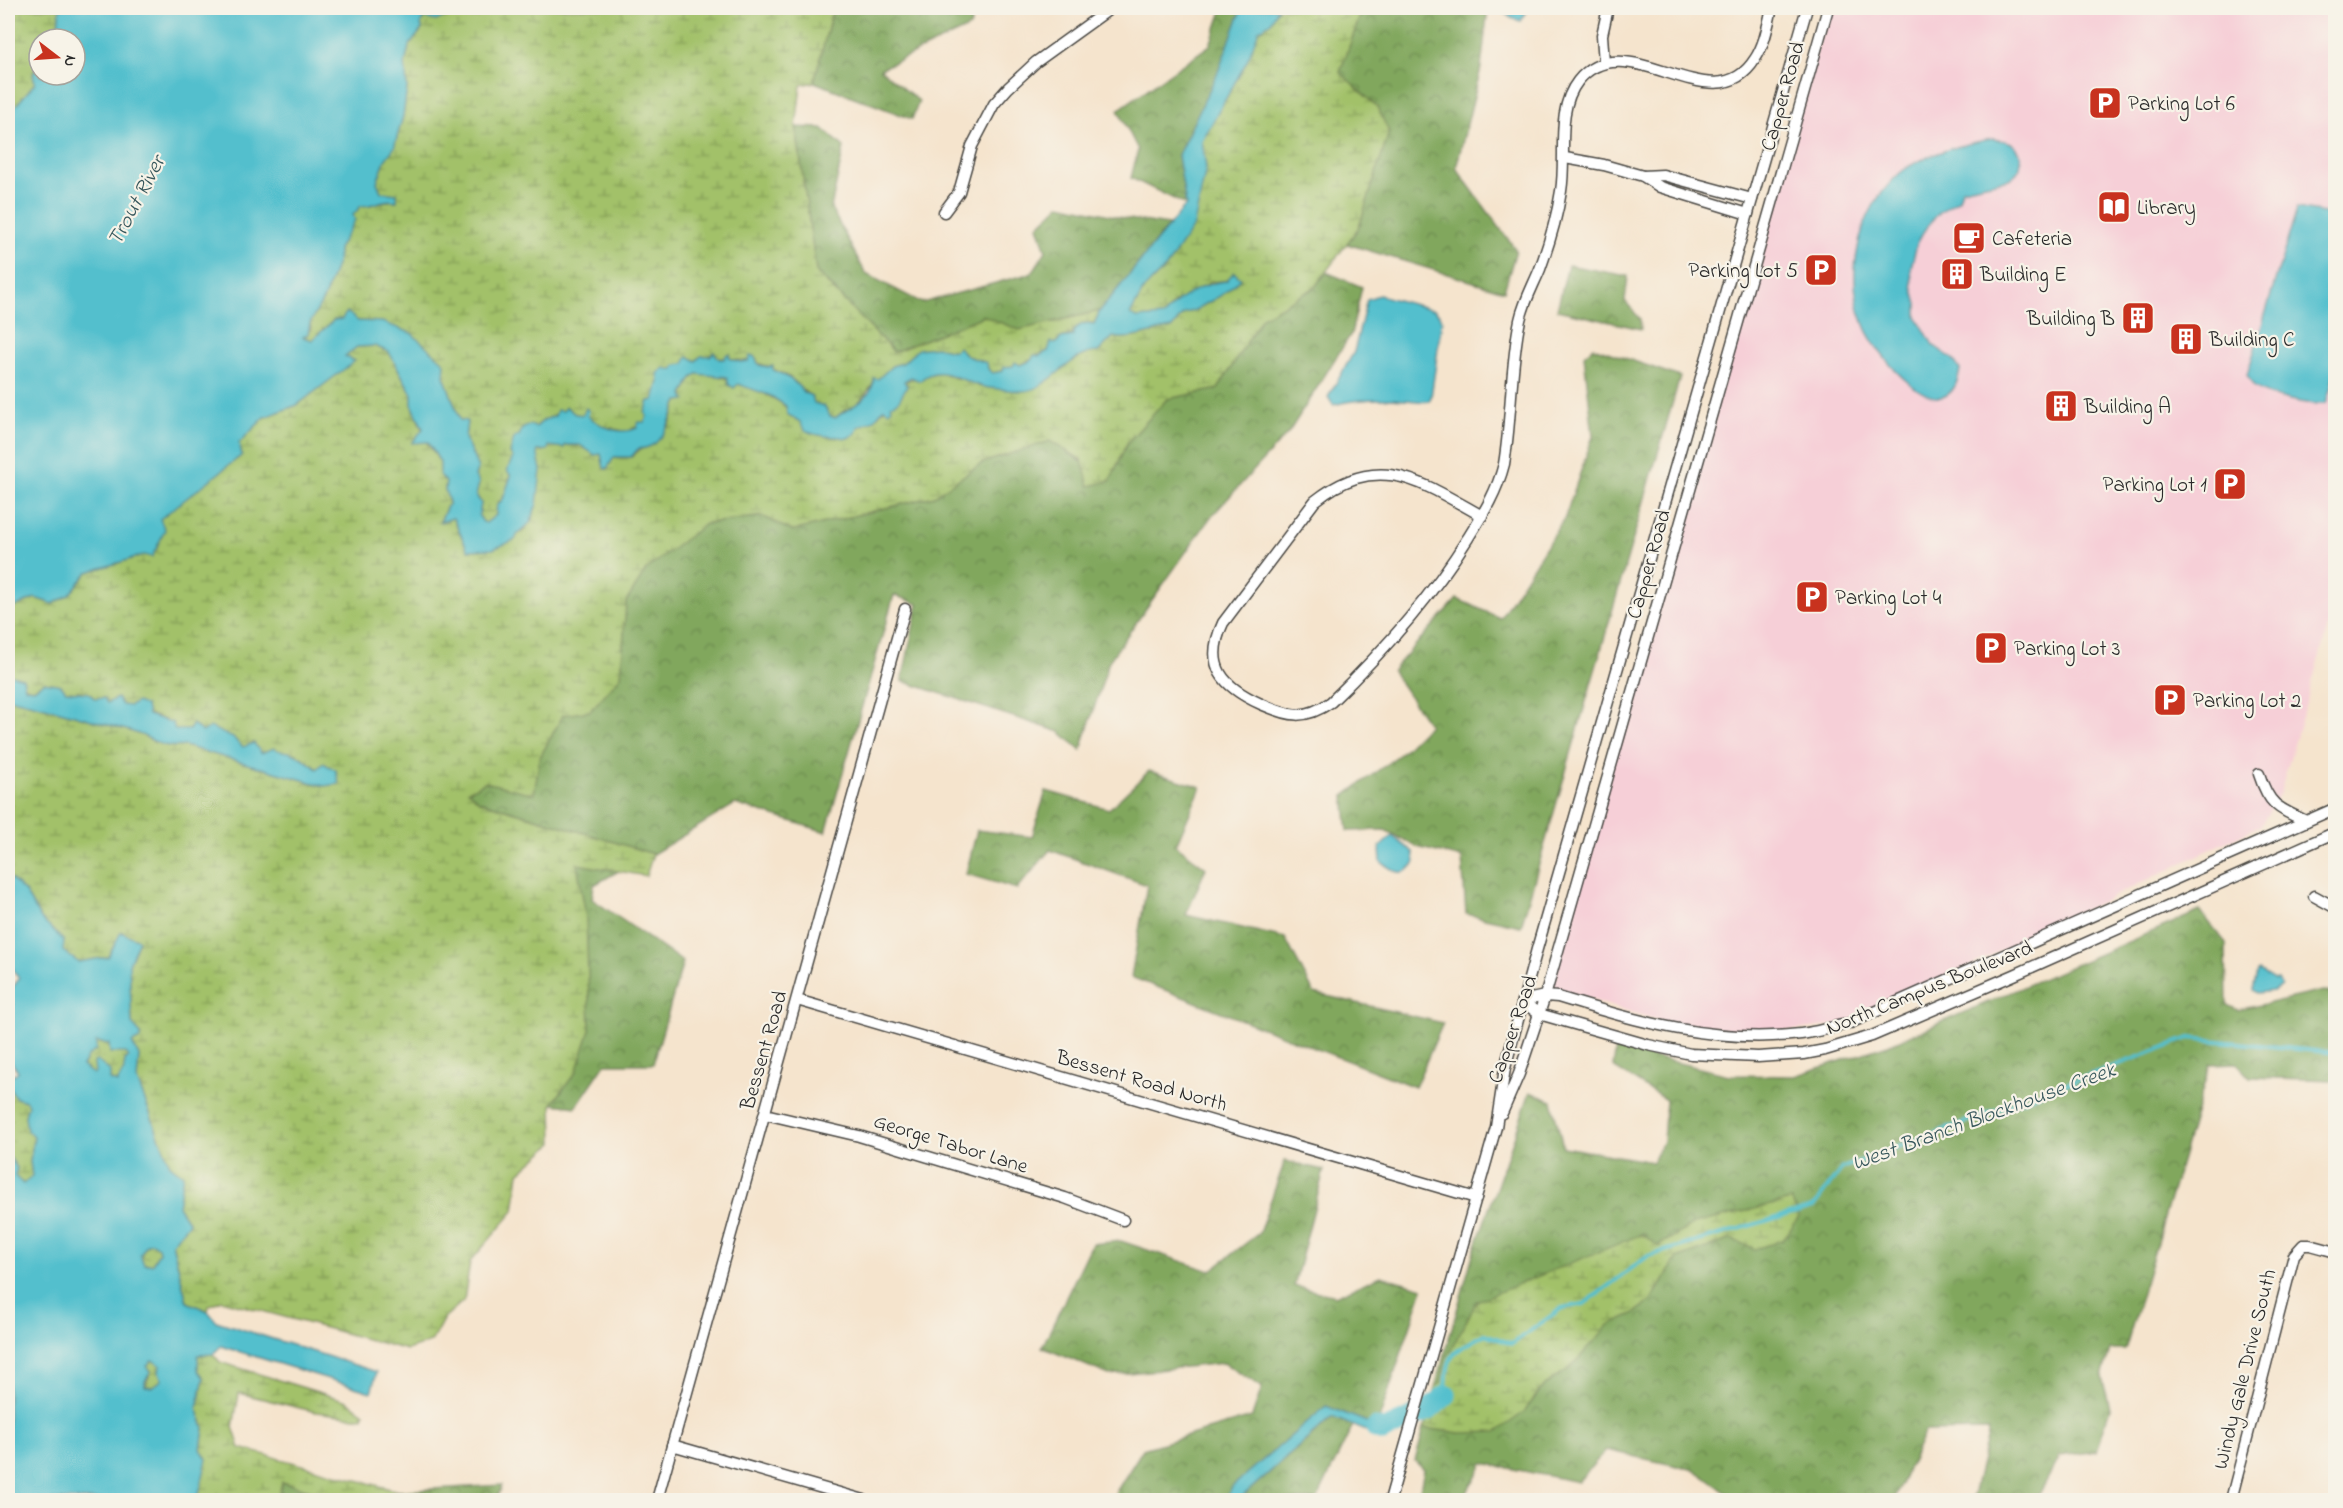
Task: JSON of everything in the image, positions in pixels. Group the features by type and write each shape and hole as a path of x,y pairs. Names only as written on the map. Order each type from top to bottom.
{"street":[{"path":"944,212 959,192 972,146 982,124 1001,96 1036,62 1111,8"},
{"path":"1604,63 1602,35 1608,8"},
{"path":"1482,516 1426,485 1400,476 1378,474 1356,477 1329,490 1315,501 1223,624 1215,650 1218,668 1226,682 1238,693 1283,714 1309,714 1321,710 1391,642 1426,600 1482,516 1496,489 1504,464 1520,318 1550,242 1562,190 1564,109 1569,93 1579,80 1591,69 1604,63 1617,61 1701,82 1718,84 1732,80 1744,72 1755,60 1762,45 1772,8"},
{"name":"Capper Road","path":"1390,1500 1496,1127 1505,1068 1522,1001 1807,8"},
{"name":"Capper Road","path":"1496,1127 1519,1074 1545,996 1828,8"},
{"path":"1564,158 1604,165 1643,176 1660,187 1748,214"},
{"path":"1643,176 1663,175 1752,199"},
{"path":"1702,201 1707,186"},
{"name":"Bessent Road","path":"657,1500 905,609"},
{"path":"2259,774 2265,794 2279,808 2306,822"},
{"name":"North Campus Boulevard","path":"1522,1001 1545,996 1656,1026 1693,1033 1776,1036 1803,1034 1850,1023 2336,808"},
{"name":"North Campus Boulevard","path":"1522,1001 1539,1014 1670,1050 1722,1056 1776,1056 1815,1052 1872,1036 2336,832"},
{"path":"2314,896 2336,908"},
{"path":"2004,956 2014,975"},
{"name":"Bessent Road North","path":"797,1000 1476,1198"},
{"path":"1776,1036 1776,1056"},
{"name":"George Tabor Lane","path":"765,1114 859,1136 1065,1198 1123,1220"},
{"name":"Windy Gale Drive South","path":"2231,1500 2294,1255 2303,1245 2336,1252"},
{"path":"672,1445 864,1500"}],"shaded area":[{"path":"1829,8 2335,8 2335,603 2280,793 2261,825 1851,1023 1788,1031 1690,1030 1549,987"}],"green space":[{"path":"8,8 60,8 58,27 27,27 27,87 32,87 8,115"},
{"path":"453,8 833,8 814,82 801,85 796,127 816,272 894,352 984,316 1019,330 1100,311 1094,324 1073,336 1061,338 1049,350 1030,360 993,373 988,369 987,363 967,356 958,347 955,351 936,347 918,349 903,363 892,366 874,383 855,407 845,410 835,418 830,417 824,406 814,403 812,396 787,376 751,361 729,358 730,354 724,359 710,356 675,367 659,382 654,400 649,401 645,422 628,432 600,426 588,416 575,414 567,407 539,424 513,459 506,492 497,505 496,515 486,523 483,522 479,516 481,503 476,495 479,483 475,476 478,468 465,438 467,421 460,420 444,376 382,322 334,320 312,340 302,337 311,329 310,323 324,298 337,263 338,249 354,220 353,215 361,205 397,201 381,192 377,182 385,160 394,147 403,116 407,88 405,64 409,46 422,29 421,23 424,18 451,14"},
{"path":"833,8 976,8 970,27 880,69 919,101 912,119 814,82"},
{"path":"1223,8 1242,8 1218,72 1178,155 1186,205 1131,178 1138,150 1118,110 1210,45"},
{"path":"1278,8 1363,8 1340,72 1377,107 1389,132 1359,227 1314,288 1262,317 1218,389 1167,399 1127,443 1110,481 1089,486 1082,460 1050,441 982,463 934,496 792,531 762,516 705,524 646,570 626,602 621,676 590,711 563,715 540,757 534,794 485,782 468,791 479,801 653,854 646,876 577,864 586,918 590,1030 576,1072 552,1104 553,1143 519,1173 514,1211 470,1262 464,1300 444,1318 431,1342 407,1350 221,1300 209,1306 208,1311 187,1302 172,1242 189,1223 178,1206 183,1175 170,1165 137,1080 139,1056 132,1043 140,1039 141,1034 132,1024 129,964 139,940 108,957 78,962 63,951 63,940 41,919 25,892 8,876 8,698 133,732 163,745 185,746 324,786 317,769 303,758 280,752 261,753 243,747 233,738 174,730 173,723 107,703 104,698 95,699 89,693 66,691 61,685 44,682 33,689 25,687 23,678 8,674 8,616 12,608 35,598 53,604 69,595 88,572 144,555 159,519 242,455 238,443 265,417 297,405 354,361 345,356 357,347 375,346 389,352 412,395 412,404 427,442 440,462 441,475 446,482 445,490 449,502 440,521 453,518 468,550 493,549 526,529 537,451 544,451 549,446 563,448 564,445 580,445 595,455 601,454 604,468 607,468 614,457 631,457 669,426 678,401 685,400 683,396 691,379 697,374 719,376 743,384 786,406 787,414 802,422 824,432 848,438 858,427 874,420 891,405 907,386 904,381 940,372 958,379 963,378 981,387 1047,381 1066,365 1089,352 1098,352 1113,337 1135,337 1172,328 1182,315 1220,296 1241,279 1211,282 1173,304 1164,316 1137,318 1130,315 1144,289 1167,266 1206,168 1202,141 1247,61 1253,39 1259,30 1271,22"},
{"path":"1363,8 1414,8 1418,12 1433,8 1488,8 1481,68 1456,168 1516,250 1504,291 1347,244 1359,227 1389,132 1340,72"},
{"path":"796,127 822,128 844,147 831,208 866,274 922,303 1032,273 1046,251 1038,226 1061,204 1123,218 1169,225 1100,311 1019,330 984,316 894,352 816,271"},
{"path":"1568,265 1628,276 1625,301 1640,319 1641,329 1557,310"},
{"path":"1326,272 1362,287 1351,334 1289,432 1210,518 1109,661 1081,750 1060,732 902,681 918,604 894,595 826,832 735,804 653,854 479,801 468,791 485,782 534,793 540,757 563,715 590,711 621,676 626,602 646,569 705,524 762,516 792,531 934,496 982,463 1050,440 1110,481 1127,443 1167,399 1218,389 1262,317 1314,288"},
{"path":"1593,347 1680,377 1521,926 1466,914 1462,858 1417,847 1385,830 1348,831 1344,796 1400,754 1429,725 1392,671 1457,599 1500,618 1565,517 1593,436 1584,355"},
{"path":"1149,771 1201,787 1176,845 1206,868 1186,915 1285,938 1314,993 1443,1023 1415,1087 1131,977 1147,885 1050,850 1017,889 966,874 977,830 1032,837 1046,791 1109,809"},
{"path":"577,864 619,871 594,885 592,899 683,962 653,1064 605,1064 576,1107 552,1104 576,1072 590,1030 586,918"},
{"path":"2200,911 2226,943 2227,1005 2238,1010 2323,991 2335,992 2335,1080 2250,1077 2237,1063 2210,1064 2125,1350 2110,1350 2102,1377 2110,1408 2097,1451 2060,1456 2036,1500 1972,1500 1989,1430 1925,1431 1894,1500 1737,1500 1695,1470 1606,1450 1578,1482 1483,1463 1463,1500 1418,1500 1424,1470 1415,1461 1424,1428 1460,1433 1524,1412 1544,1385 1569,1369 1609,1324 1633,1314 1651,1301 1676,1259 1731,1239 1755,1249 1783,1240 1694,1224 1658,1246 1446,1359 1441,1383 1435,1387 1473,1254 1530,1092 1552,1101 1563,1147 1653,1162 1663,1141 1666,1100 1613,1067 1616,1048 1729,1075 1795,1076 1888,1045"},
{"path":"96,1042 119,1048 129,1057 125,1060 124,1070 117,1083 93,1074 82,1066"},
{"path":"8,1085 16,1098 26,1101 29,1105 25,1116 34,1136 30,1161 32,1176 23,1184 15,1176 17,1168 8,1155"},
{"path":"1285,1161 1324,1170 1294,1286 1335,1296 1381,1276 1423,1288 1377,1426 1326,1406 1233,1486 1225,1500 1111,1500 1143,1449 1252,1417 1262,1387 1224,1363 1109,1375 1042,1347 1092,1244 1121,1241 1210,1271 1259,1233"},
{"path":"1791,1200 1799,1217 1783,1240 1755,1249 1731,1239 1676,1259 1651,1301 1633,1314 1609,1325 1569,1369 1544,1385 1524,1412 1497,1432 1460,1433 1424,1428 1435,1387 1441,1383 1446,1359 1477,1301 1642,1234 1658,1246 1694,1224"},
{"path":"152,1243 158,1247 159,1252 152,1264 144,1264 140,1255 147,1244"},
{"path":"213,1354 220,1362 347,1401 364,1413 363,1418 316,1412 239,1393 233,1427 240,1448 398,1491 395,1500 343,1500 282,1482 279,1494 300,1500 191,1500 199,1494 204,1428 197,1408 204,1378 198,1370 197,1355"},
{"path":"152,1360 161,1365 162,1380 152,1387 145,1386 151,1371 147,1366"},
{"path":"1333,1417 1353,1425 1317,1500 1238,1500"},
{"path":"282,1482 343,1500 300,1500 279,1493"},
{"path":"502,1485 497,1500 395,1500 398,1491"}],"water":[{"name":"Trout River","path":"60,8 453,8 451,14 436,21 424,18 421,23 422,29 409,46 405,63 407,88 403,116 394,148 385,160 377,182 381,192 397,194 397,201 361,206 353,215 355,220 338,249 337,263 324,298 310,323 308,334 303,337 312,340 334,320 342,319 347,312 358,321 382,322 411,333 445,363 444,376 460,420 467,421 465,438 478,468 475,476 479,483 476,495 481,503 479,516 486,523 496,515 497,505 503,499 511,476 507,471 513,457 510,453 514,438 519,436 522,429 529,425 536,427 544,420 555,416 557,410 563,411 566,407 575,414 583,415 586,408 589,411 588,416 611,429 624,431 637,428 638,422 645,422 649,401 654,400 659,382 658,373 665,368 673,370 676,365 684,364 688,356 696,361 701,356 710,356 714,352 719,359 724,359 727,354 730,354 729,358 740,362 748,361 750,356 754,356 759,365 773,366 773,370 791,379 804,393 812,396 814,403 824,406 830,416 835,418 870,392 874,378 878,379 892,366 903,363 918,349 936,347 954,351 958,347 967,356 987,363 988,369 993,373 1003,371 1004,367 1013,366 1015,362 1020,365 1031,361 1034,355 1039,356 1048,351 1051,342 1057,343 1061,338 1073,336 1073,332 1082,324 1094,324 1100,311 1186,205 1178,155 1218,72 1242,8 1278,8 1271,22 1259,30 1247,61 1202,141 1206,168 1194,225 1167,266 1144,289 1130,315 1137,318 1164,316 1176,303 1200,288 1226,281 1234,272 1241,279 1220,296 1182,315 1172,328 1135,337 1113,337 1098,352 1077,358 1050,379 1031,390 984,387 943,373 927,375 920,381 911,377 904,381 907,386 898,402 891,405 892,408 888,411 884,408 874,420 858,427 856,433 848,438 809,432 799,421 787,414 786,406 771,396 738,384 734,388 729,385 727,377 697,374 691,379 683,395 686,400 678,401 669,424 660,438 654,444 638,449 631,457 614,457 607,469 604,468 601,454 595,455 580,445 565,445 564,448 549,446 548,450 537,451 541,470 537,504 530,523 518,533 515,540 493,549 468,550 453,518 440,522 449,502 445,490 446,482 440,475 440,462 428,442 412,443 423,429 412,404 412,394 389,352 375,346 357,347 345,356 355,361 297,405 265,417 239,443 242,455 160,519 165,530 152,557 144,555 88,572 69,595 53,604 35,598 12,608 8,616 8,115 32,87 87,87 87,27 58,27"},
{"path":"1499,8 1529,8 1521,21 1511,18"},
{"path":"1992,139 2007,141 2016,147 2021,157 2017,172 2009,179 1962,189 1959,199 1940,212 1927,226 1917,244 1911,267 1917,317 1933,345 1953,359 1960,370 1953,390 1941,397 1927,395 1911,385 1896,371 1864,325 1855,285 1855,265 1859,244 1873,206 1899,174 1930,156 1956,147"},
{"path":"2297,208 2335,215 2336,368 2326,404 2300,402 2270,394 2255,387 2247,375"},
{"path":"1379,295 1434,310 1440,315 1442,321 1431,397 1426,402 1378,399 1333,405 1328,397 1354,352 1367,299"},
{"path":"8,674 23,678 25,688 34,689 44,682 61,685 66,691 89,693 95,699 104,698 107,703 117,698 122,705 130,706 137,702 146,706 148,715 173,723 175,730 189,730 193,724 202,732 210,727 233,738 243,747 254,743 261,753 274,748 297,755 317,769 323,763 336,770 339,784 324,786 185,746 163,745 133,732 8,698"},
{"path":"1392,836 1413,852 1415,862 1407,871 1395,871 1381,862 1380,847"},
{"path":"8,876 25,892 41,919 64,941 63,951 78,962 108,957 121,932 139,940 129,964 132,1024 141,1034 140,1039 132,1043 139,1056 137,1080 170,1165 183,1175 178,1206 189,1223 172,1243 187,1302 208,1311 216,1321 377,1372 371,1392 221,1346 213,1354 198,1355 198,1370 204,1378 197,1408 204,1428 201,1449 207,1459 199,1494 191,1500 8,1500 8,1155 17,1168 15,1176 23,1184 32,1176 30,1161 34,1136 27,1131 25,1116 28,1105 26,1101 16,1098 8,1085 8,1068 14,1075 18,1071 8,1058 8,1010 12,1012 13,1004 8,994 8,986 12,988 19,979 8,961","holes":["96,1042 109,1044 110,1053 126,1053 129,1057 125,1060 124,1070 117,1083 110,1080 110,1071 97,1061 94,1062 95,1073 93,1074 82,1066 88,1056 96,1050","152,1243 158,1247 159,1252 152,1264 144,1264 140,1255 147,1244","152,1360 160,1365 159,1372 162,1380 152,1387 145,1386 145,1381 151,1371 147,1366"]},
{"path":"2259,971 2275,981 2278,980 2281,986 2273,991 2257,993 2253,990"},
{"path":"1326,1406 1377,1426 1402,1420 1398,1432 1381,1437 1332,1417 1238,1500 1225,1500 1233,1486"}],"waterway":[{"name":"West Branch Blockhouse Creek","path":"1446,1395 1449,1363 1452,1356 1464,1346 1485,1334 1512,1344 1562,1308 1584,1304 1648,1256 1813,1207 1842,1168 2189,1038 2336,1053"},
{"name":"West Branch Blockhouse Creek","path":"1376,1428 1383,1431 1430,1409 1446,1395"}],"place":[{"name":"Parking Lot 6","path":"2105,103"},
{"name":"Library","path":"2114,207"},
{"name":"Cafeteria","path":"1969,238"},
{"name":"Parking Lot 5","path":"1821,270"},
{"name":"Building E","path":"1957,274"},
{"name":"Building B","path":"2138,318"},
{"name":"Building C","path":"2186,339"},
{"name":"Building A","path":"2061,406"},
{"name":"Parking Lot 1","path":"2230,484"},
{"name":"Parking Lot 4","path":"1812,597"},
{"name":"Parking Lot 3","path":"1991,648"},
{"name":"Parking Lot 2","path":"2170,700"}]}
